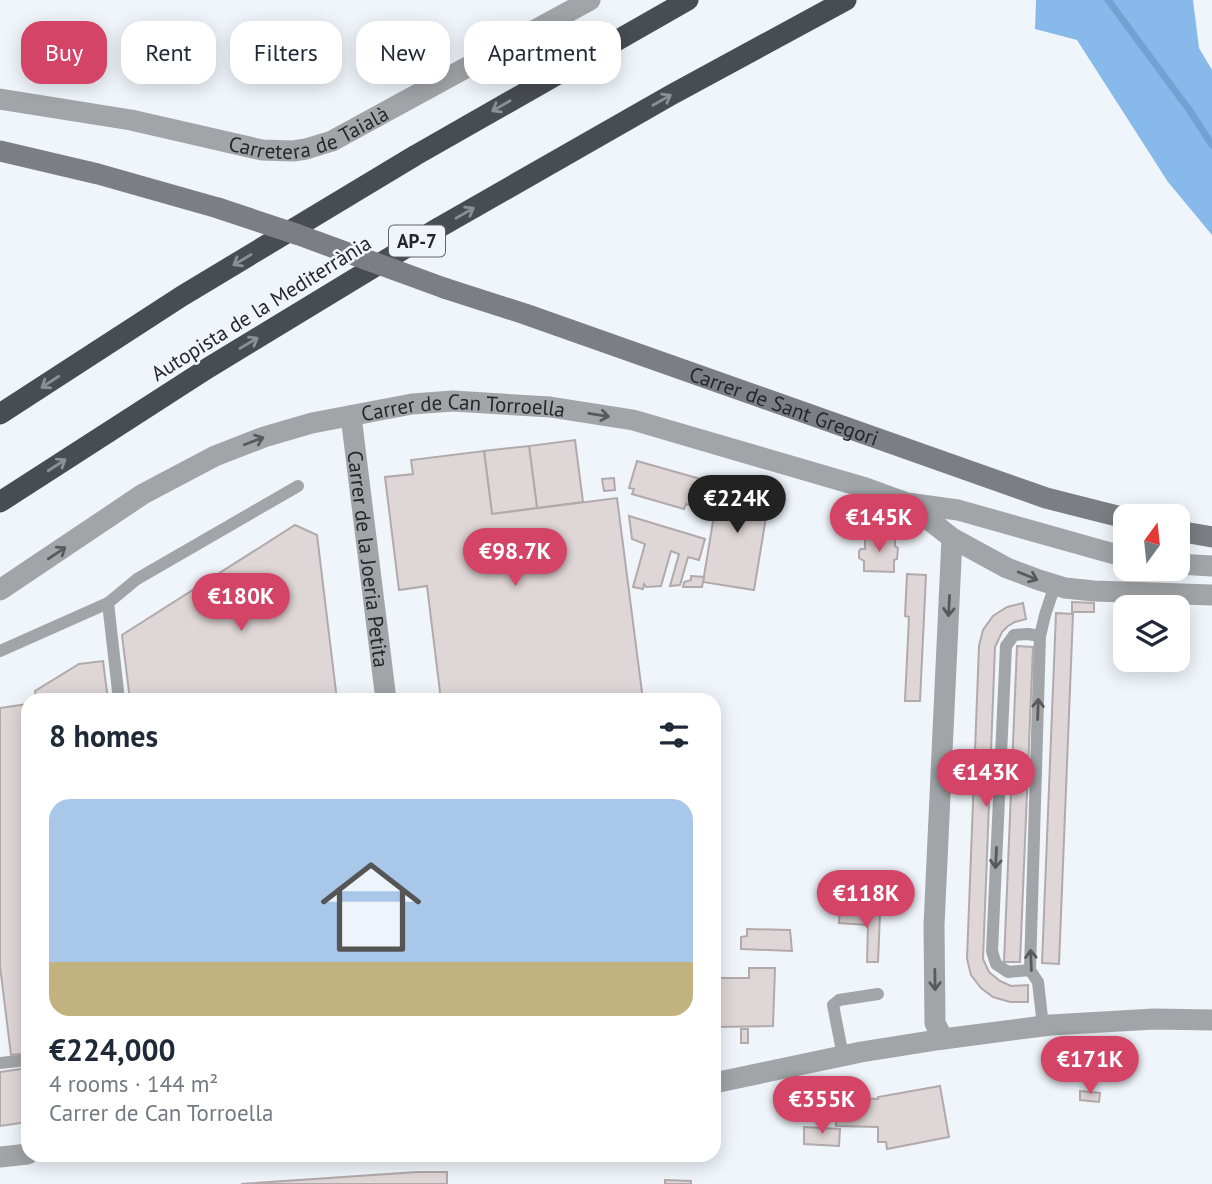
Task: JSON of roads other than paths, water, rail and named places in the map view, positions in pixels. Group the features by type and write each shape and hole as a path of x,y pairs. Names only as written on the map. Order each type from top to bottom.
{"highway":[{"path":"0,414 229,267 416,155 688,0"},
{"name":"Autopista de la Mediterrània","path":"0,502 208,368 440,227 671,95 846,0"}],"main road":[{"name":"Carrer de Sant Gregori","path":"0,151 98,174 218,208 1046,498 1113,515"},
{"path":"1190,533 1212,537"}],"street":[{"name":"Carretera de Taialà","path":"0,99 131,120 254,149 306,149 332,141 590,0"},
{"name":"Carrer de Can Torroella","path":"0,590 144,494 215,456 264,437 312,423 412,404 453,401 550,407 633,420 866,488 907,503 958,510 1113,553"},
{"name":"Carrer de la Joeria Petita","path":"351,416 385,693"},
{"path":"907,503 952,538 1007,568 1065,589 1212,595"},
{"path":"943,1039 935,1023 934,925 952,538"},
{"path":"1190,565 1212,566"},
{"path":"721,1082 843,1056 1043,1026 1212,1020"},
{"path":"0,1157 21,1155"}],"lane":[{"path":"0,652 108,603 137,579 298,486"},
{"path":"1043,1026 1038,982 1030,970 1040,636 1055,585"},
{"path":"108,603 118,693"},
{"path":"1030,970 1008,972 996,964 992,951 1006,646 1014,635 1040,636"},
{"path":"843,1056 833,1005 839,1000 878,994"},
{"path":"0,1063 21,1061"}],"waterway":[{"path":"1108,0 1212,145"}]}
